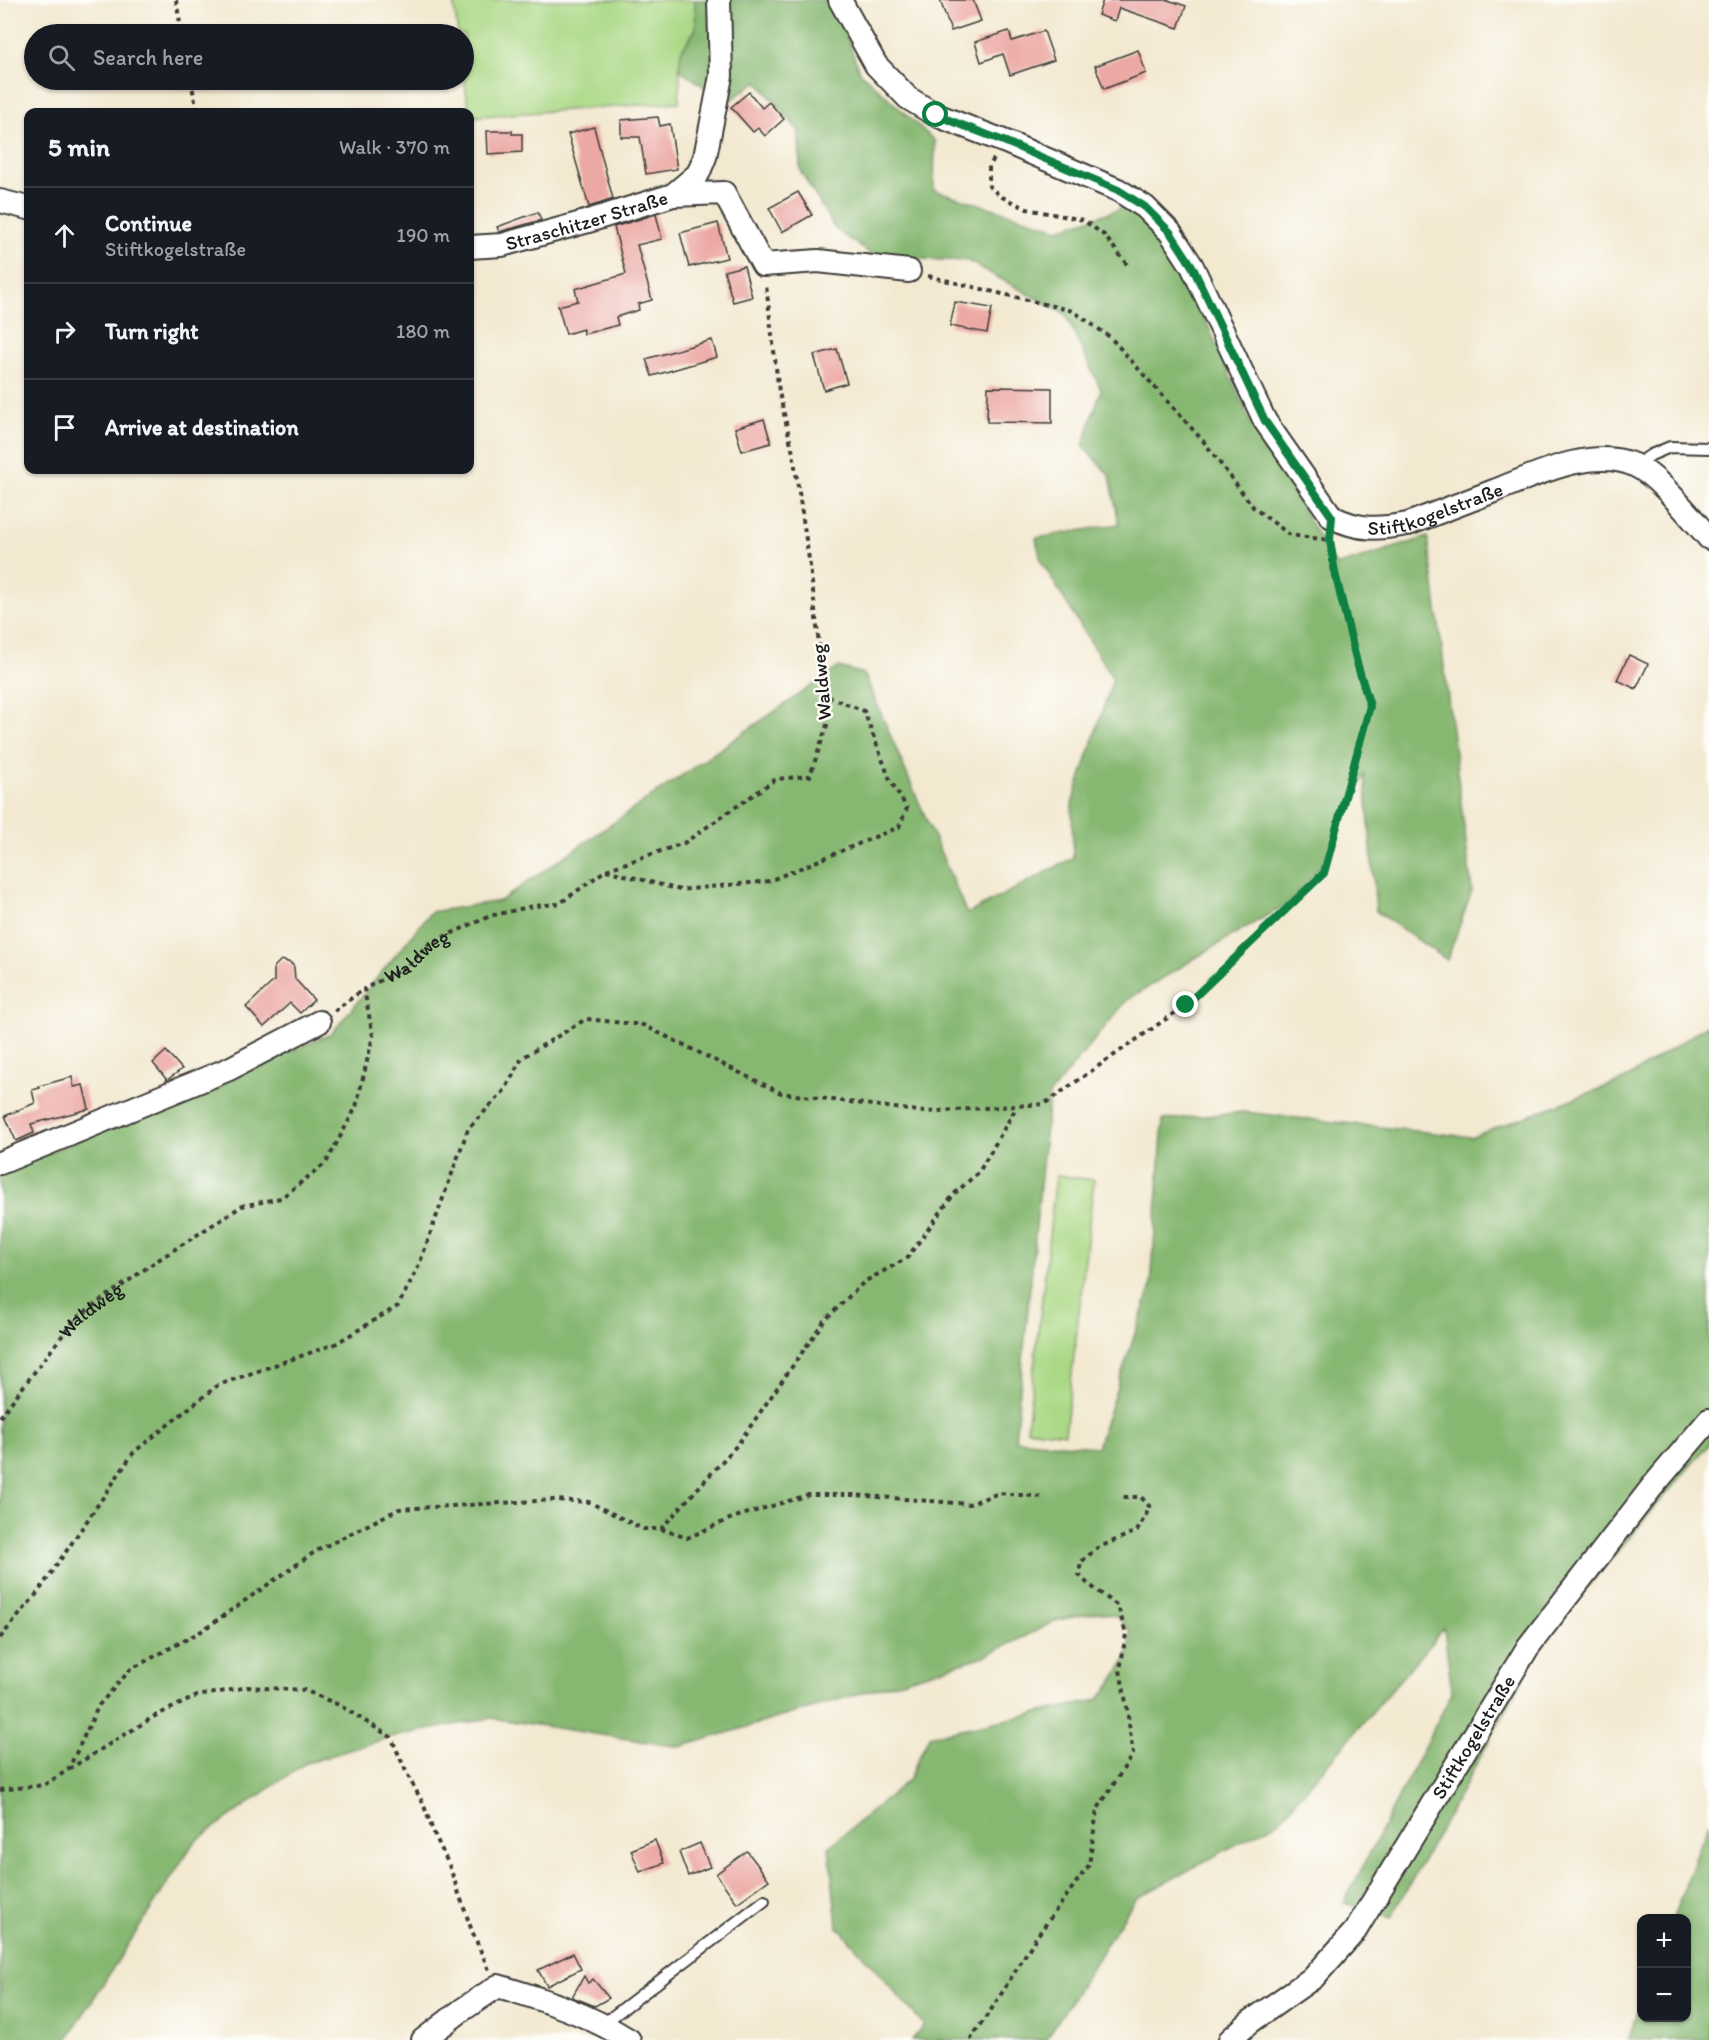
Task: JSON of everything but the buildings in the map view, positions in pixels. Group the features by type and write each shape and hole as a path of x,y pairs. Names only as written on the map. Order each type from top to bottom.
{"street":[{"name":"Straschitzer Straße","path":"474,247 501,245 673,195 698,174 705,157 721,76 719,0"},
{"path":"840,0 876,65 908,98 936,115 1118,190 1145,207 1170,232 1192,266 1265,421 1332,517"},
{"path":"705,157 763,265 818,261 909,271"},
{"path":"673,195 724,193"},
{"path":"0,201 24,207"},
{"name":"Stiftkogelstraße","path":"1332,517 1348,525 1365,528 1408,524 1557,467 1584,461 1617,460 1635,465 1665,489 1709,538"},
{"path":"0,1164 229,1069 319,1022"},
{"name":"Stiftkogelstraße","path":"1230,2040 1250,2022 1314,1977 1355,1931 1528,1647 1652,1486 1709,1420"},
{"path":"423,2040 498,1986 547,2000 603,2024 629,2040"}],"lane":[{"path":"1635,465 1670,447 1709,448"},
{"path":"603,2024 764,1901"}],"path":[{"path":"176,0 180,24"},
{"path":"192,90 196,108"},
{"path":"1006,142 989,166 989,186 1000,196 1028,209 1083,220 1104,235 1129,267"},
{"name":"Waldweg","path":"319,1022 363,989 406,967 430,943 490,916 533,906 559,904 606,870 684,843 776,779 810,776 828,722 810,566 793,453 779,392 763,265"},
{"path":"909,271 1073,311 1110,337 1204,442 1254,508 1290,535 1330,540"},
{"path":"0,1638 39,1591 134,1452 218,1385 335,1344 398,1306 419,1265 468,1129 505,1090 522,1059 586,1019 643,1025 782,1093 926,1112 1044,1104 1186,1005 1324,873 1370,706 1338,584 1330,540 1332,517"},
{"path":"606,870 680,890 769,881 899,827 908,808 890,780 864,711 824,695"},
{"name":"Waldweg","path":"0,1417 75,1319 154,1262 242,1206 281,1198 326,1163 356,1107 373,1036 363,989"},
{"path":"661,1529 738,1444 824,1321 864,1282 907,1258 954,1194 979,1172 1016,1107"},
{"path":"68,1770 99,1705 131,1669 200,1632 316,1551 399,1509 553,1500 589,1502 643,1529 661,1529 687,1538 732,1518 808,1495 854,1495 969,1504 999,1493 1043,1497"},
{"path":"970,2040 1035,1939 1089,1865 1097,1810 1132,1754 1120,1670 1126,1634 1118,1606 1079,1575 1081,1562 1097,1548 1137,1531 1150,1507 1141,1497 1124,1497"},
{"path":"0,1790 44,1785 154,1716 197,1696 248,1687 304,1690 339,1705 391,1737 423,1803 449,1865 472,1930 498,1986"}],"green space":[{"path":"453,0 695,0 696,29 681,51 679,102 474,117 474,108 469,108 466,90 474,90 474,24 457,24"},
{"path":"695,0 835,0 859,71 935,141 934,190 1059,229 1128,206 1179,260 1252,425 1336,566 1428,537 1472,891 1447,960 1376,911 1365,775 1323,863 1290,903 1241,930 1127,1000 1049,1095 1015,1440 1097,1447 1151,1286 1163,1120 1244,1112 1471,1137 1624,1080 1709,1024 1709,1444 1550,1631 1391,1918 1344,1903 1452,1693 1444,1628 1278,1822 1135,1899 1046,2040 912,2040 924,2025 837,1926 829,1847 908,1780 929,1736 1098,1700 1127,1658 1131,1631 1116,1616 1098,1612 1058,1620 985,1656 680,1747 491,1718 391,1737 304,1764 194,1842 67,2040 0,2040 0,1173 331,1034 431,912 500,901 839,667 864,674 967,914 1073,858 1072,804 1113,679 1041,561 1036,538 1119,524 1110,476 1083,446 1101,390 1065,314 968,261 875,257 835,229 800,170 799,131 757,81 727,103 679,69 681,51 696,29"},
{"path":"1056,1175 1094,1180 1065,1434 1027,1429"},
{"path":"1709,1822 1709,2040 1628,2040 1637,2015 1637,2022 1691,2022 1691,1914 1674,1914"}],"route":[{"path":"936,115 1118,190 1145,207 1170,232 1192,266 1265,421 1332,517 1330,540 1335,573 1370,706 1324,873 1186,1005"}]}
